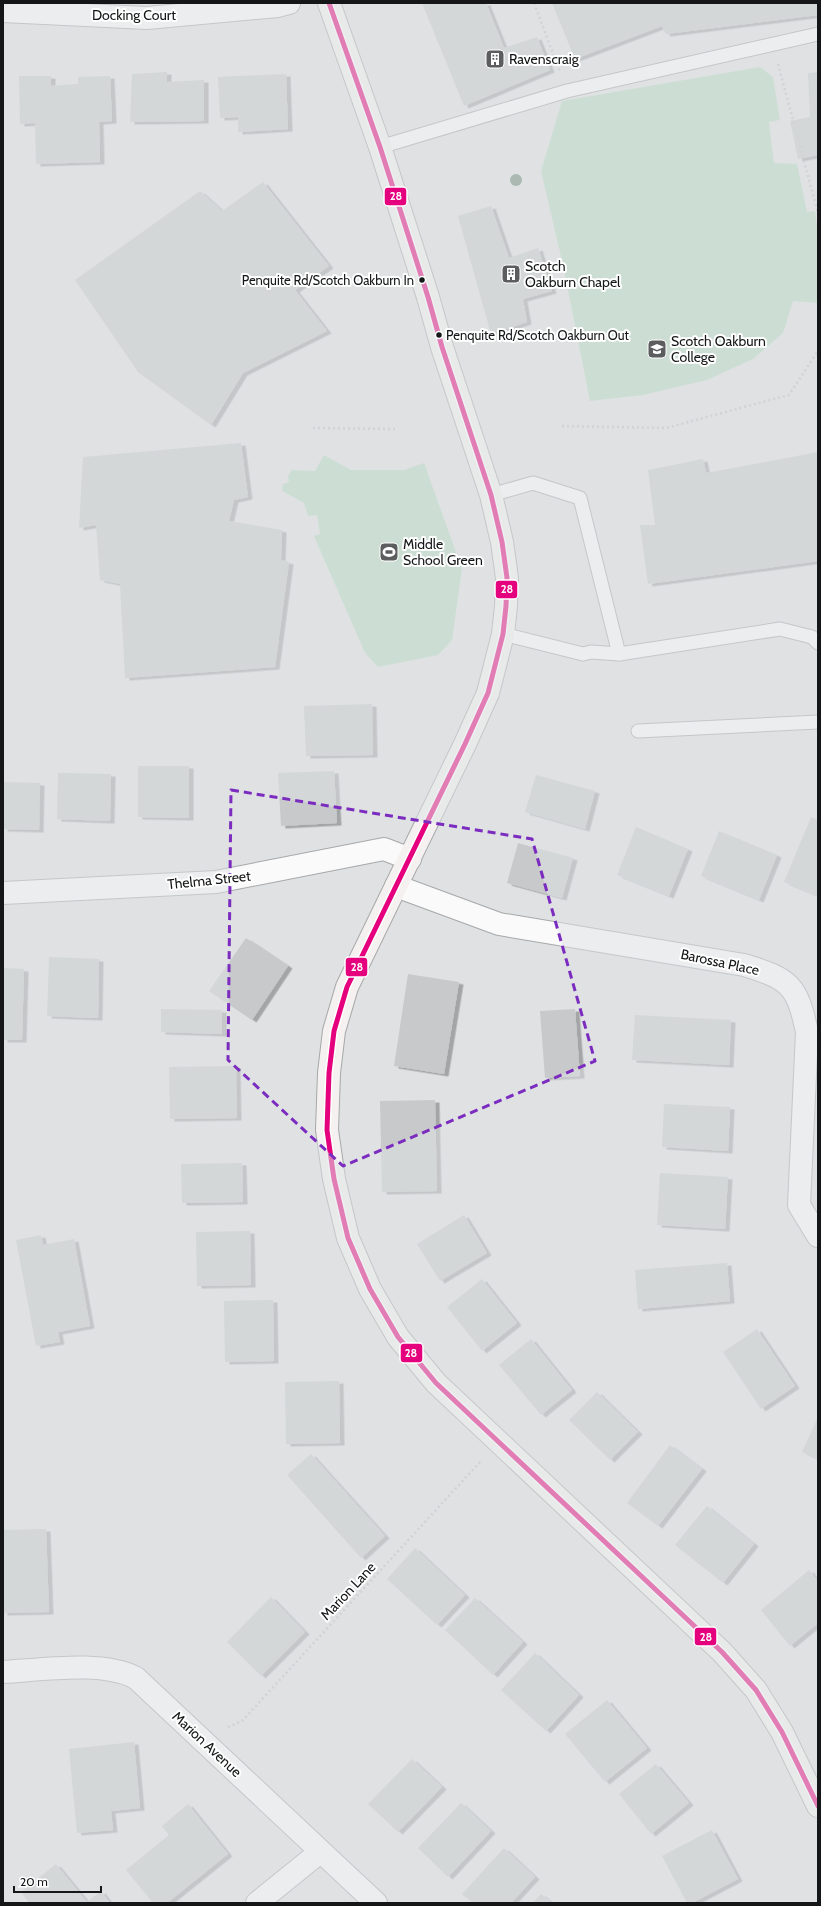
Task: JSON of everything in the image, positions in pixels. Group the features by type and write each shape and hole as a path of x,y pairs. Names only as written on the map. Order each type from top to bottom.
{"street":[{"name":"Docking Court","path":"3,11 148,18 278,6 289,3"},
{"path":"329,3 380,146 428,297 442,347 491,495 502,542 507,578 503,634 488,693 410,859 347,986 334,1031 327,1130 334,1179 348,1238 370,1289 398,1337 436,1383 722,1652 756,1690 782,1732 818,1806"},
{"name":"Thelma Street","path":"3,893 216,882 384,849 410,859"},
{"name":"Barossa Place","path":"396,886 499,924 744,965 773,974 792,987 802,1007 807,1032 799,1205 818,1236"},
{"name":"Marion Avenue","path":"3,1672 107,1668 126,1672 136,1678 376,1903"},
{"path":"257,1903 320,1852"}],"lane":[{"path":"380,146 567,91 818,34"},
{"path":"491,495 533,483 580,498 619,654"},
{"path":"503,634 583,654 592,652 619,654 780,629 812,638 818,643"},
{"path":"638,731 818,722"}],"path":[{"path":"534,3 567,91"},
{"path":"772,44 818,213"},
{"path":"562,426 666,428 789,395 818,351"},
{"path":"313,428 395,428"},
{"name":"Marion Lane","path":"201,1738 242,1721 498,1442"}],"highlighted area":[{"path":"231,790 532,839 595,1061 343,1166 228,1060"}],"green space":[{"path":"760,67 773,77 780,120 769,122 774,163 797,164 807,212 815,211 818,233 818,303 793,301 783,333 753,359 707,380 643,395 590,401 563,265 541,171 562,101"},
{"name":"Middle School Green","path":"324,455 351,470 404,470 424,463 462,569 452,640 438,655 378,667 365,653 314,536 320,534 317,515 308,516 304,503 282,491 283,484 289,482 288,476 292,470 315,471"}],"building":[{"name":"Ravenscraig","path":"422,3 486,3 504,48 537,37 550,70 464,106"},
{"path":"552,3 818,3 818,15 666,34 662,26 575,59"},
{"path":"167,72 167,82 204,80 204,121 130,122 132,74"},
{"path":"818,72 818,155 798,159 790,121 810,117 808,73"},
{"path":"286,74 288,129 238,132 238,117 220,118 218,77"},
{"path":"19,76 51,76 51,86 78,84 78,77 110,76 112,121 99,122 100,162 36,164 35,123 20,124"},
{"path":"263,182 329,266 295,290 327,331 243,373 211,425 138,372 75,280 200,191 222,211"},
{"name":"Scotch Oakburn Chapel","path":"491,206 509,258 538,248 552,291 523,299 527,322 491,334 458,216"},
{"path":"241,443 248,497 234,500 229,521 282,530 281,560 289,562 275,667 125,678 120,584 100,580 96,525 79,528 83,457"},
{"path":"818,452 818,561 648,584 640,525 655,525 648,470 703,459 706,473"},
{"path":"372,704 373,755 306,756 304,706"},
{"path":"138,766 189,766 189,818 138,817"},
{"path":"334,771 337,823 281,826 278,773"},
{"path":"58,773 111,774 110,821 57,819"},
{"path":"536,775 595,791 585,829 525,812"},
{"path":"3,782 40,783 39,830 3,829"},
{"path":"811,817 818,820 818,896 784,882"},
{"path":"636,827 688,849 669,896 617,875"},
{"path":"719,831 777,855 759,900 701,876"},
{"path":"518,843 573,858 562,898 507,883"},
{"path":"246,938 288,966 252,1020 209,991"},
{"path":"49,957 99,959 98,1018 47,1016"},
{"path":"3,968 24,969 22,1040 3,1040"},
{"path":"408,974 459,982 444,1074 394,1066"},
{"path":"161,1009 222,1010 222,1034 161,1032"},
{"path":"575,1009 580,1076 545,1078 540,1011"},
{"path":"635,1015 731,1020 729,1065 632,1060"},
{"path":"236,1066 237,1118 170,1119 169,1067"},
{"path":"435,1100 437,1191 382,1192 380,1101"},
{"path":"664,1104 730,1107 728,1151 662,1147"},
{"path":"242,1163 243,1202 182,1203 181,1164"},
{"path":"660,1173 728,1177 725,1229 657,1225"},
{"path":"464,1215 487,1253 440,1281 417,1244"},
{"path":"250,1231 251,1285 197,1286 196,1232"},
{"path":"41,1235 43,1245 74,1239 90,1326 58,1332 60,1342 36,1346 16,1240"},
{"path":"727,1263 730,1301 638,1309 635,1270"},
{"path":"482,1279 517,1323 482,1351 447,1307"},
{"path":"273,1300 274,1361 225,1362 224,1301"},
{"path":"757,1329 795,1386 761,1409 723,1352"},
{"path":"531,1339 572,1390 541,1415 499,1365"},
{"path":"339,1381 340,1443 286,1444 285,1382"},
{"path":"597,1392 638,1432 610,1460 569,1420"},
{"path":"818,1417 818,1459 802,1452"},
{"path":"670,1445 702,1469 658,1526 627,1503"},
{"path":"311,1454 385,1536 361,1558 287,1475"},
{"path":"707,1506 754,1544 723,1583 675,1545"},
{"path":"46,1529 49,1612 3,1613 3,1530"},
{"path":"415,1548 465,1595 437,1625 387,1579"},
{"path":"809,1570 818,1581 818,1623 790,1646 761,1610"},
{"path":"271,1597 305,1632 261,1676 227,1642"},
{"path":"475,1598 523,1642 493,1675 445,1630"},
{"path":"535,1653 579,1695 546,1731 501,1690"},
{"path":"607,1700 647,1748 605,1782 565,1734"},
{"path":"134,1742 140,1808 111,1811 113,1830 77,1833 69,1749"},
{"path":"412,1759 442,1787 398,1832 368,1804"},
{"path":"656,1764 689,1803 651,1834 619,1794"},
{"path":"461,1803 491,1831 448,1877 418,1848"},
{"path":"188,1804 228,1854 167,1903 153,1903 126,1870 169,1835 162,1826"},
{"path":"712,1830 738,1879 692,1903 687,1903 662,1856"},
{"path":"504,1848 535,1877 511,1903 473,1903 462,1894"},
{"path":"56,1864 87,1902 101,1891 110,1903 29,1903 21,1892"},
{"path":"541,1894 552,1903 533,1903"}],"transit line":[{"name":"28","path":"329,3 380,147 428,297 442,347 491,495 502,542 507,578 503,634 488,693 465,744 347,987 334,1031 329,1073 327,1130 334,1179 348,1238 370,1289 398,1337 436,1383 722,1652 756,1690 782,1732 818,1806"}],"place":[{"name":"Ravenscraig","path":"495,59"},
{"name":"Scotch Oakburn Chapel","path":"511,274"},
{"name":"Penquite Rd/Scotch Oakburn In","path":"422,280"},
{"name":"Penquite Rd/Scotch Oakburn Out","path":"439,335"},
{"name":"Scotch Oakburn College","path":"657,349"},
{"name":"Middle School Green","path":"389,552"}]}
